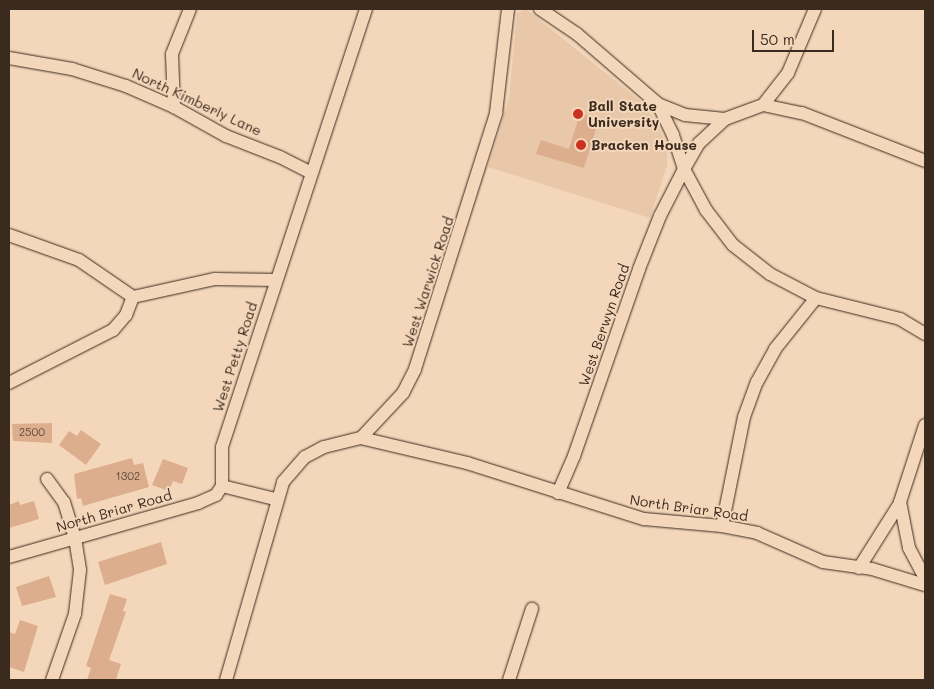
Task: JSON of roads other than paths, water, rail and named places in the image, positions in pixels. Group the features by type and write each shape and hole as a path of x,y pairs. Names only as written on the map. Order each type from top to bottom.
{"street":[{"path":"174,107 172,54 190,9"},
{"name":"West Petty Road","path":"222,486 222,447 310,172 366,9"},
{"name":"West Warwick Road","path":"361,438 403,393 419,359 496,113 505,58 508,9"},
{"path":"540,9 578,34 658,104 695,118 725,119 763,105 788,73 816,9"},
{"name":"North Kimberly Lane","path":"9,58 79,71 126,86 174,107 202,125 310,172"},
{"path":"658,104 673,135 684,169 706,210 733,245 770,274 816,298 900,319 925,334"},
{"path":"763,105 802,113 925,161"},
{"name":"West Berwyn Road","path":"558,493 574,456 639,269 660,216 684,169 703,138 725,119"},
{"path":"9,235 79,260 133,297 215,279 276,280"},
{"path":"9,383 113,330 126,315 133,297"},
{"path":"722,526 738,444 757,382 775,349 816,298"},
{"path":"859,568 900,502 925,425"},
{"path":"226,680 275,499 289,472 305,457 324,447 361,438"},
{"name":"North Briar Road","path":"361,438 466,463 644,519 722,526 757,533 822,562 900,576 925,585"},
{"path":"47,479 64,502 75,538 80,570 78,598 52,680"},
{"path":"222,486 275,499"},
{"name":"North Briar Road","path":"9,557 207,500 222,486"},
{"path":"900,502 909,548 925,578"},
{"path":"509,680 532,609"}],"place":[{"name":"Ball State University","path":"578,114"},
{"name":"Bracken House","path":"581,145"}]}
